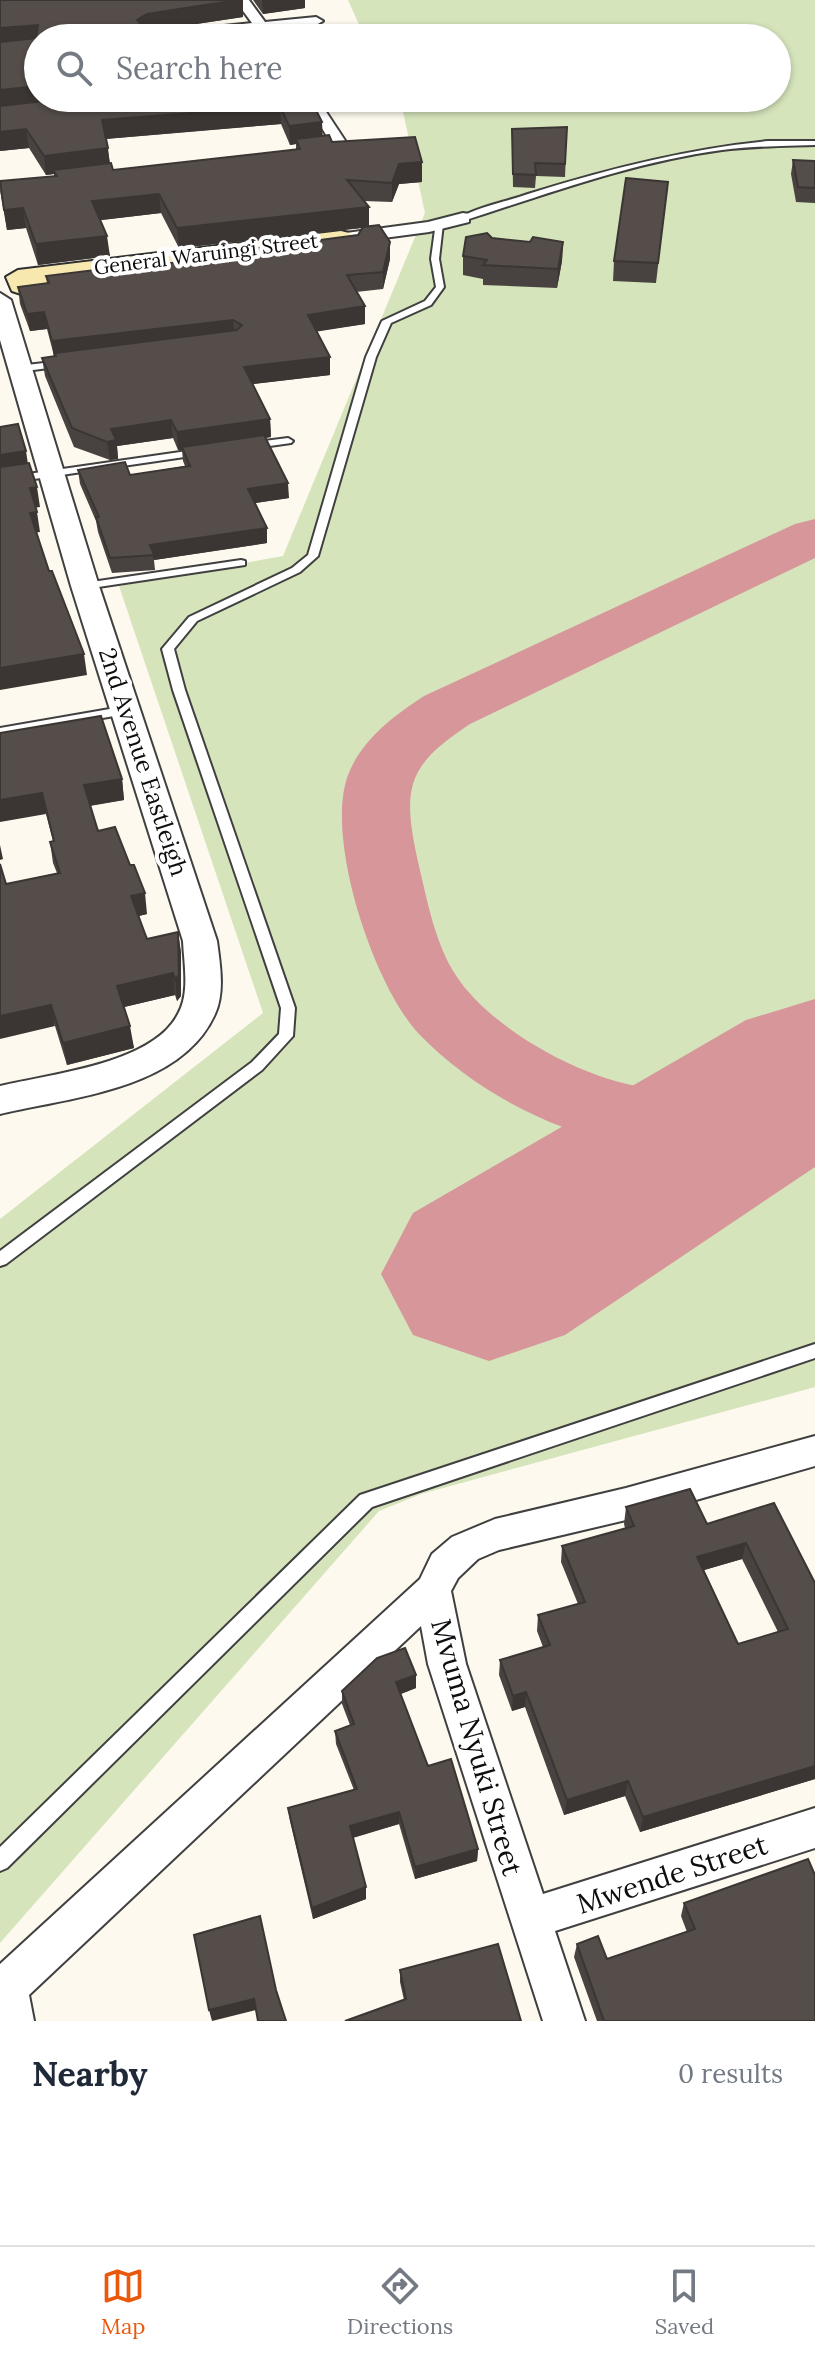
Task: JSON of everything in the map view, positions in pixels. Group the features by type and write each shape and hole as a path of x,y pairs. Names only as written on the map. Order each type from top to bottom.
{"main road":[{"name":"General Waruingi Street","path":"8,287 345,245 349,244 346,238"}],"street":[{"path":"242,0 259,24"},
{"path":"302,24 316,21"},
{"path":"291,154 322,151 338,142 319,112"},
{"path":"346,238 463,218"},
{"name":"2nd Avenue Eastleigh","path":"0,1100 140,1064 182,1036 197,1016 203,980 200,941 51,473 9,352 8,287"},
{"name":"Mvuma Nyuki Street","path":"564,2021 447,1664 433,1591 445,1566 465,1548 495,1535 626,1504 815,1451"},
{"path":"6,2000 433,1591"},
{"name":"Mwende Street","path":"529,1919 815,1828"}],"lane":[{"path":"463,218 674,153 735,145 815,143"},
{"path":"0,1260 257,1066 286,1036 288,1008 179,690 168,649 193,619 296,570 313,556 371,357 387,321 428,303 440,287 435,259 439,224"},
{"path":"9,352 81,362"},
{"path":"244,447 288,441"},
{"path":"0,481 214,451"},
{"path":"85,586 241,563"},
{"path":"0,732 127,710"},
{"path":"0,1861 366,1501 815,1351"}],"green space":[{"path":"348,0 815,0 815,1387 421,1494 379,1511 0,1943 0,1219 263,1013 119,586 283,556 425,213 403,112 791,112 791,24 359,24"}],"building":[{"path":"0,0 238,0 147,14 137,20 140,23 168,24 24,24 0,28"},
{"path":"24,39 24,87 0,90 0,42"},
{"path":"24,103 24,112 204,112 102,120 108,148 44,156 26,129 0,132 0,106"},
{"path":"283,112 317,112 322,122 289,126"},
{"path":"567,127 565,164 535,163 536,175 513,174 512,129"},
{"path":"329,135 332,142 415,137 422,162 399,164 392,183 347,180 369,207 177,228 159,194 92,201 107,236 36,244 23,208 4,210 0,181 57,176 53,170 111,163 113,170 300,149 296,139"},
{"path":"793,160 815,161 815,188 798,187"},
{"path":"626,178 668,182 658,263 614,261"},
{"path":"379,225 390,242 383,272 347,275 365,306 308,315 330,357 244,367 270,419 177,432 171,420 111,429 116,440 107,442 72,428 42,358 56,356 55,353 237,330 242,325 233,320 52,341 44,312 27,314 18,287 49,283 46,276 119,267 121,270 193,260 191,257 358,235 363,227"},
{"path":"487,233 492,238 530,242 533,237 563,242 558,269 483,265 487,260 463,256 466,237"},
{"path":"18,424 26,451 0,455 0,427"},
{"path":"264,435 288,483 248,489 267,528 150,545 154,555 110,558 96,517 99,517 78,470 125,462 130,475 190,466 182,447"},
{"path":"29,463 37,487 30,488 37,512 30,513 49,571 52,571 84,654 0,668 0,467"},
{"path":"101,716 122,779 84,785 98,831 115,827 130,865 134,865 145,893 131,896 147,939 178,932 179,975 175,979 173,973 117,986 130,1026 63,1043 51,1005 0,1016 0,864 6,884 60,873 50,842 54,841 42,793 0,800 0,733"},
{"path":"690,1489 707,1524 774,1503 815,1583 815,1766 643,1817 628,1781 567,1800 526,1692 513,1696 500,1660 550,1645 538,1615 585,1602 562,1546 634,1526 626,1507","holes":["746,1543 788,1629 738,1644 697,1557"]},
{"path":"405,1648 416,1675 396,1682 428,1766 451,1759 478,1849 415,1867 399,1812 350,1826 366,1887 312,1908 288,1808 357,1789 335,1731 354,1724 342,1691 377,1658"},
{"path":"808,1859 815,1875 815,2021 604,2021 577,1944 598,1936 607,1959 695,1929 684,1903"},
{"path":"260,1916 286,2021 258,2021 254,1999 209,2010 194,1935"},
{"path":"498,1944 521,2021 345,2021 406,1999 400,1970"}],"taxiway":[{"path":"773,1098 734,1111 697,1118 660,1119 625,1115 557,1093 490,1051 452,1021 436,1003 410,957 389,888 377,820 377,792 385,767 397,749 412,734 447,710 815,536"}],"runway":[{"path":"489,1274 815,1070"}]}
